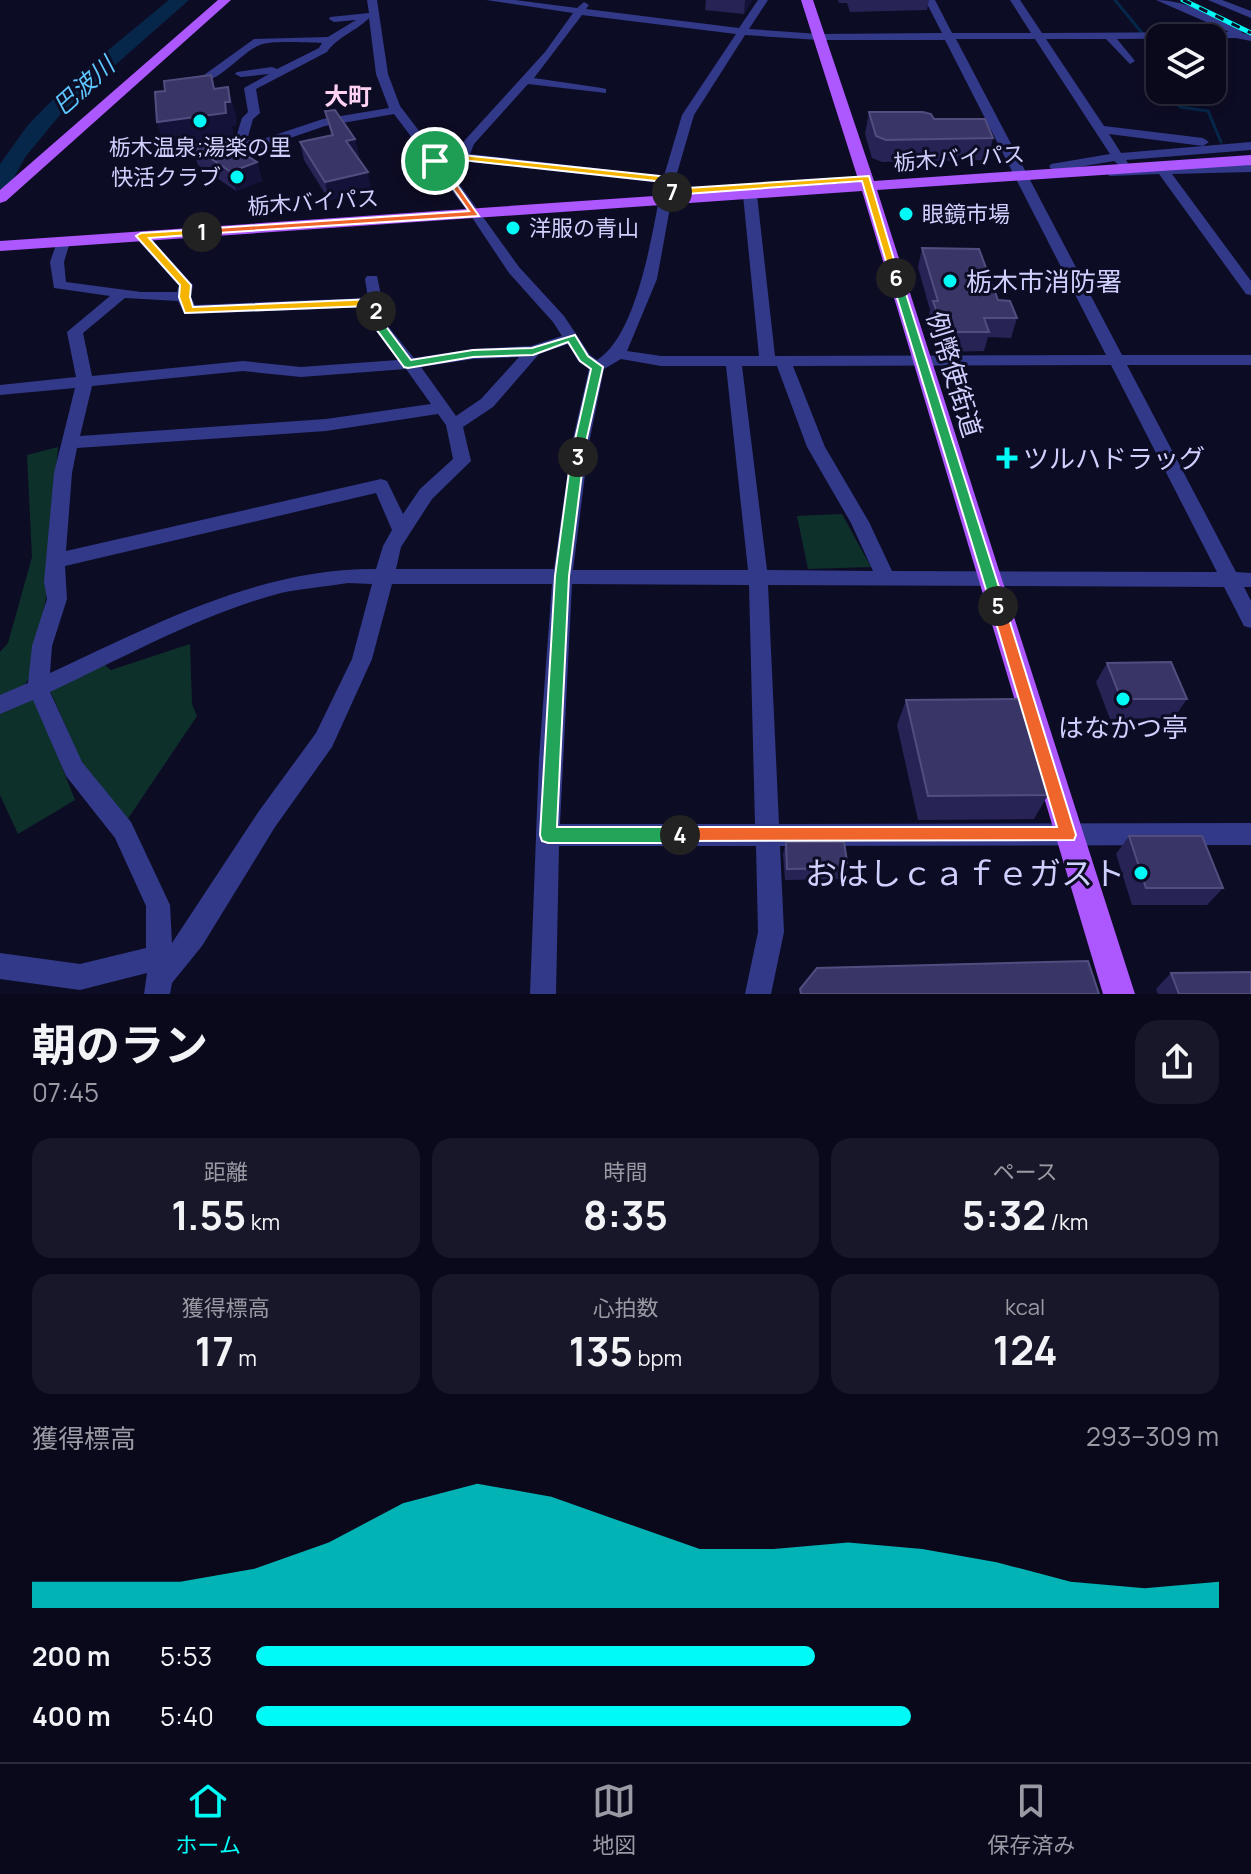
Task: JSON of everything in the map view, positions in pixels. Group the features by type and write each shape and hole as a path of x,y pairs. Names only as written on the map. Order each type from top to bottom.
{"main road":[{"path":"6,193 225,0"},
{"name":"例幣使街道","path":"807,0 867,182 1119,994"},
{"name":"栃木バイパス","path":"1018,172 1119,160 1244,151"},
{"name":"栃木バイパス","path":"3,241 63,242 473,210 668,191 1018,172 1162,170 1251,160"},
{"name":"栃木バイパス","path":"668,191 750,195 867,182"},
{"name":"栃木バイパス","path":"3,241 473,210"}],"street":[{"path":"372,0 368,16 386,93 396,110 473,210 514,270 559,319 584,358 597,367"},
{"path":"491,0 744,32 819,37 1146,37"},
{"path":"462,157 469,143 549,54 588,0"},
{"path":"543,994 562,576 575,474 597,367 618,354 650,279 688,115 763,0"},
{"path":"930,0 1251,620"},
{"path":"1015,0 1119,160"},
{"path":"1161,0 1185,7 1249,38"},
{"path":"1213,0 1251,15"},
{"path":"334,19 368,16"},
{"path":"368,16 330,40 323,50 250,88 254,113 248,118 240,144 261,144 323,123 396,110"},
{"path":"1109,36 1130,61"},
{"path":"1226,38 1249,38"},
{"path":"185,90 188,79 207,78 258,41 330,40"},
{"path":"241,74 287,69"},
{"path":"525,80 602,91"},
{"path":"1099,129 1244,151 1251,146"},
{"path":"435,161 462,157 668,191"},
{"path":"1162,170 1251,168"},
{"path":"1162,170 1251,291"},
{"path":"750,195 774,359 816,447 860,522 887,580"},
{"path":"141,236 186,285 184,297 189,310 374,302"},
{"path":"63,242 57,262 59,285 184,297"},
{"path":"0,966 80,977 159,976 193,937 267,819 324,740 358,670 392,546 426,494 462,461 454,425 380,326 372,279"},
{"path":"123,293 75,332 85,380 63,473 56,561 57,599 42,646 38,688 74,769 123,830 158,905 159,976"},
{"path":"0,390 243,366 301,372 408,364 473,354 533,351 571,338"},
{"path":"454,425 487,403 533,351"},
{"path":"618,354 661,361 1251,360"},
{"path":"733,359 758,578 771,932 758,994"},
{"path":"69,443 326,425 441,408"},
{"path":"56,561 381,485 401,529"},
{"path":"0,705 127,644 272,588 348,576 1251,580"},
{"path":"548,835 1251,834"}],"green space":[{"path":"58,447 47,593 30,677 19,693 0,701 0,652 8,643 32,557 27,455"},
{"path":"842,514 871,567 808,569 797,516"},
{"path":"190,644 192,704 197,716 127,820 84,769 49,688 101,662 111,670"},
{"path":"33,694 75,800 18,834 0,795 0,709"}],"building":[{"path":"211,75 214,89 228,87 230,102 225,102 226,113 157,122 155,92 165,91 164,81"},
{"path":"335,110 355,139 346,141 368,172 325,182 300,142 333,135 325,111"},
{"path":"869,112 923,112 931,114 934,119 985,119 993,138 886,140 876,136"},
{"path":"218,137 257,162 231,172 192,146"},
{"path":"922,248 979,249 998,300 1010,301 1017,318 984,318 989,332 944,332 933,301 938,301"},
{"path":"1171,662 1187,699 1121,699 1107,663"},
{"path":"1019,699 1048,795 928,796 906,700"},
{"path":"1129,836 1202,836 1223,888 1146,888"},
{"path":"786,842 844,842 848,868 787,869"},
{"path":"1088,961 1099,994 801,994 800,989 817,968"},
{"path":"1251,972 1251,994 1179,994 1171,973"}],"waterway":[{"name":"巴波川","path":"0,183 16,155 57,105 180,0"},
{"path":"1115,0 1146,38"},
{"path":"1177,104 1208,111 1221,142"}],"railway":[{"path":"1183,0 1251,33"}],"place":[{"name":"栃木温泉;湯楽の里","path":"200,121"},
{"name":"快活クラブ","path":"237,177"},
{"name":"眼鏡市場","path":"906,214"},
{"name":"洋服の青山","path":"513,228"},
{"name":"栃木市消防署","path":"950,281"},
{"name":"ツルハドラッグ","path":"1007,458"},
{"name":"はなかつ亭","path":"1123,699"},
{"name":"おはしｃａｆｅガスト","path":"1141,873"}],"district":[{"name":"大町","path":"348,95"}],"route":[{"path":"462,157 669,180 669,192 866,178 1068,835 548,835 562,576 575,474 597,367 584,358 571,338 533,351 473,354 408,364 380,326 374,302 189,310 184,297 186,285 141,236 476,214 435,161 462,157"}]}
